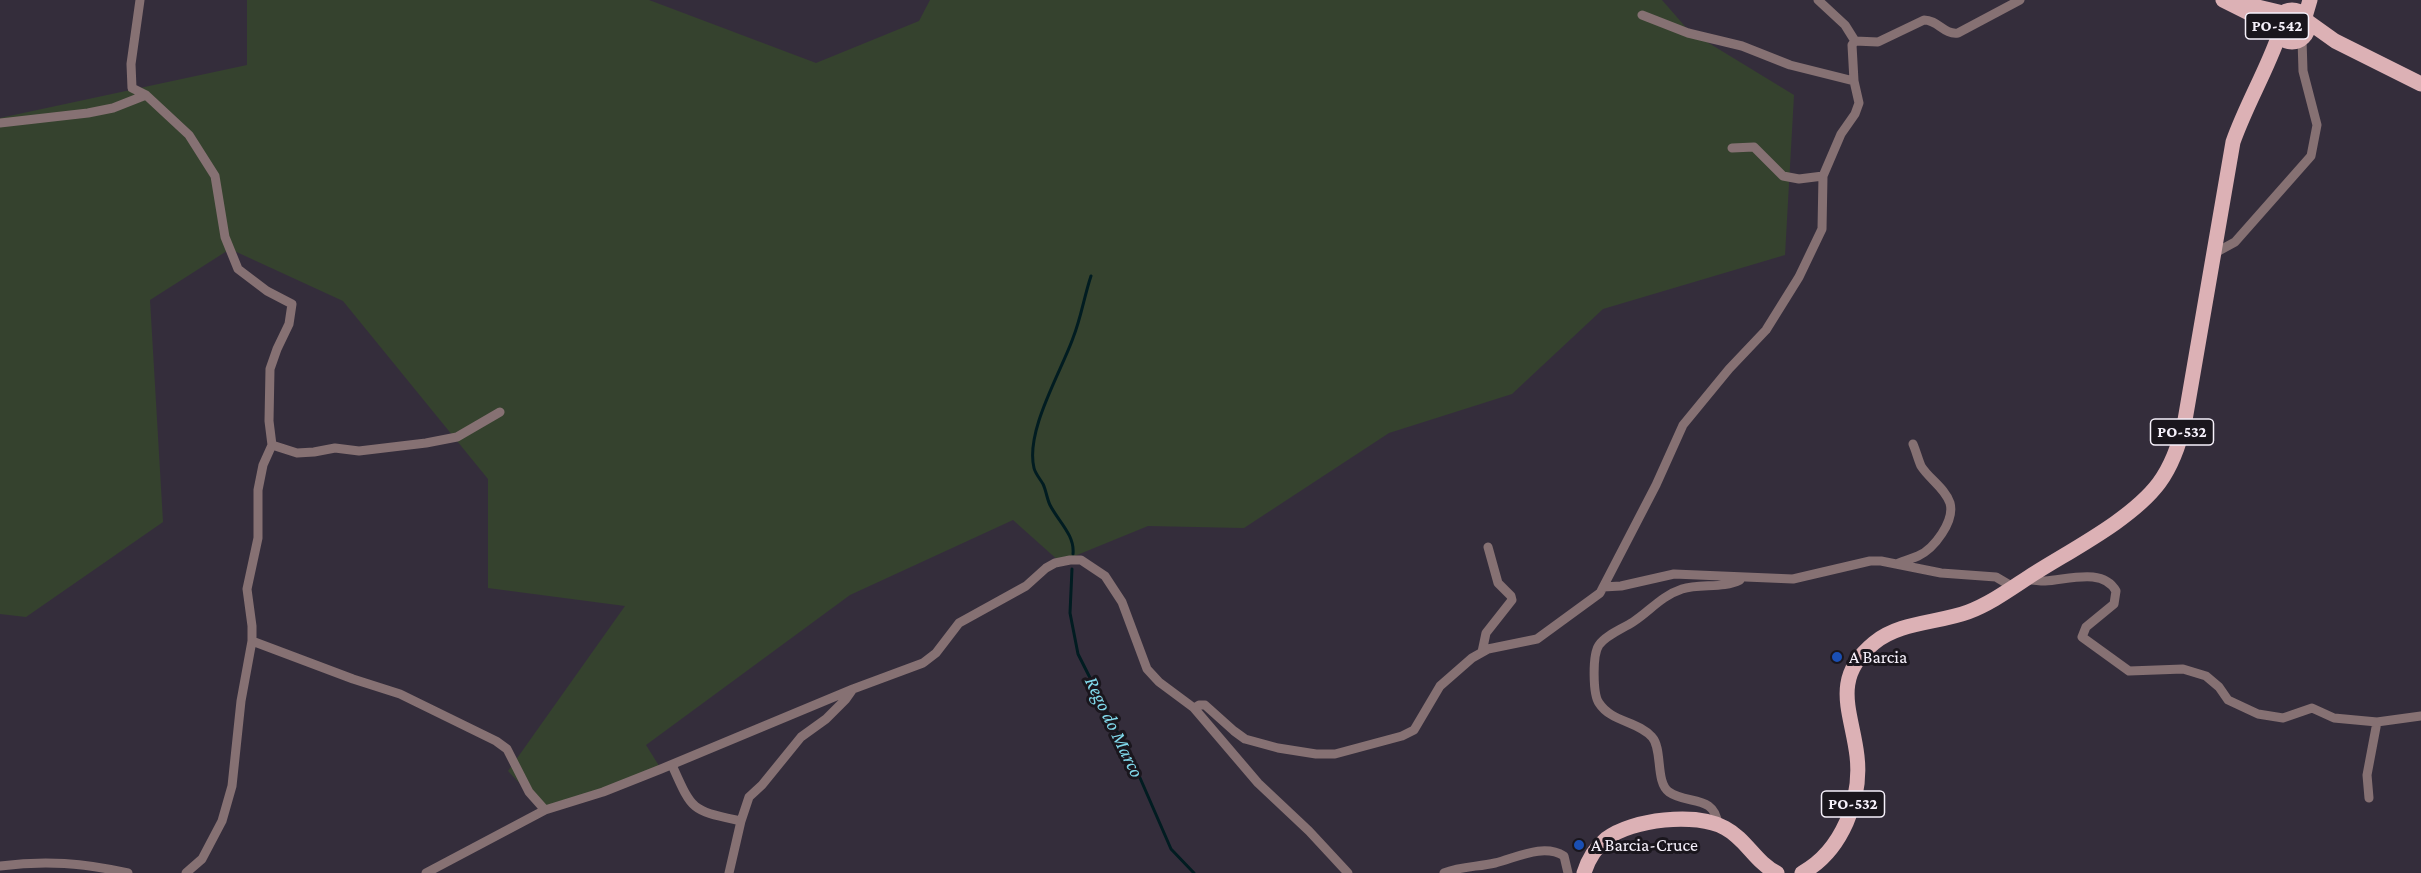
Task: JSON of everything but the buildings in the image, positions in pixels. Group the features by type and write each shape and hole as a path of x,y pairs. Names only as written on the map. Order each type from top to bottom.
{"main road":[{"name":"PO-542","path":"2224,0 2256,16 2336,41 2421,84"},
{"name":"PO-542","path":"2224,0 2293,27"},
{"path":"2293,27 2300,0"},
{"path":"2293,27 2310,0"},
{"path":"2256,16 2270,36 2269,64"},
{"name":"PO-542","path":"2269,64 2293,27"},
{"name":"PO-532","path":"1802,873 1809,869 1834,843 1843,830 1852,805 1858,773 1857,757 1847,712 1846,692 1850,678 1862,655 1883,636 1971,611 2020,583 2132,510 2160,482 2175,456 2181,438 2233,142 2244,112 2269,64"},
{"path":"1584,873 1600,844 1620,832 1674,819 1704,820 1718,825 1739,839 1763,863 1777,873"}],"street":[{"path":"140,0 130,64 132,88 146,95 189,135 215,176 225,237 238,269 267,291 292,304 290,324 270,369 269,421 272,445 263,465 258,490 258,538 247,589 252,641 241,701 232,786 222,821 202,859 186,873"},
{"path":"1818,0 1845,25 1855,41"},
{"path":"1855,41 1878,42 1924,20 1931,20 1949,33 1958,33 2020,0"},
{"path":"1642,15 1688,33 1742,46 1790,65 1854,81"},
{"path":"2213,254 2235,242 2310,156 2317,125 2293,27"},
{"path":"1194,708 1205,705 1245,739 1259,744 1316,754 1342,752 1401,736 1414,730 1440,686 1482,652 1537,639 1600,593 1656,486 1683,424 1766,330 1799,277 1822,229 1823,176 1841,134 1855,114 1858,95 1854,81 1852,45 1855,41"},
{"path":"0,123 8,124 88,113 113,108 146,95"},
{"path":"1732,148 1754,147 1783,176 1799,179 1823,176"},
{"path":"272,445 297,453 335,448 359,451 426,443 457,437 500,412"},
{"path":"1897,564 1918,556 1934,544 1950,512 1950,502 1922,467 1913,444"},
{"path":"1482,652 1486,633 1512,600 1498,583 1488,547"},
{"path":"426,873 545,810 603,792 853,689 923,663 936,653 959,623 1026,586 1055,563 1081,560 1105,576 1115,588 1136,635 1147,669 1194,708 1258,783 1309,831 1348,873"},
{"path":"1603,586 1621,586 1674,574 1793,579 1870,561 1941,573 1996,577 2020,583 2097,578 2109,583 2116,591 2114,604 2086,627 2082,637 2129,671 2174,668 2195,672 2213,681 2233,703 2264,716 2283,718 2312,708 2334,718 2377,722 2421,716"},
{"path":"1718,825 1717,817 1711,807 1667,790 1662,783 1662,772 1657,758 1658,747 1653,738 1641,729 1612,716 1597,701 1595,658 1599,645 1635,621 1669,594 1696,586 1735,582 1743,578"},
{"path":"252,641 354,680 400,694 496,741 507,749 529,792 545,810"},
{"path":"729,873 749,797 762,785 801,737 826,719 853,689"},
{"path":"2369,798 2367,775 2377,722"},
{"path":"672,765 690,802 696,808 704,813 741,821"},
{"path":"1444,873 1475,865 1495,863 1532,852 1559,853 1564,856 1568,873"},
{"path":"0,866 34,861 128,873"}],"green space":[{"path":"247,0 649,0 816,63 919,21 930,0 1662,0 1689,31 1794,95 1785,255 1603,309 1512,394 1389,433 1244,528 1148,526 1060,562 1013,520 850,595 646,745 661,769 545,810 508,771 625,606 488,588 488,479 343,301 230,249 150,300 163,522 26,617 0,614 0,118 247,65"}],"waterway":[{"name":"Rego do Marco","path":"1073,554 1069,534 1050,505 1043,484 1035,470 1033,453 1039,420 1076,330 1091,276"},
{"name":"Rego do Marco","path":"1072,569 1070,613 1078,654 1137,771 1171,849 1194,873"}],"place":[{"name":"A Barcia","path":"1837,657"},
{"name":"A Barcia-Cruce","path":"1579,845"}]}
